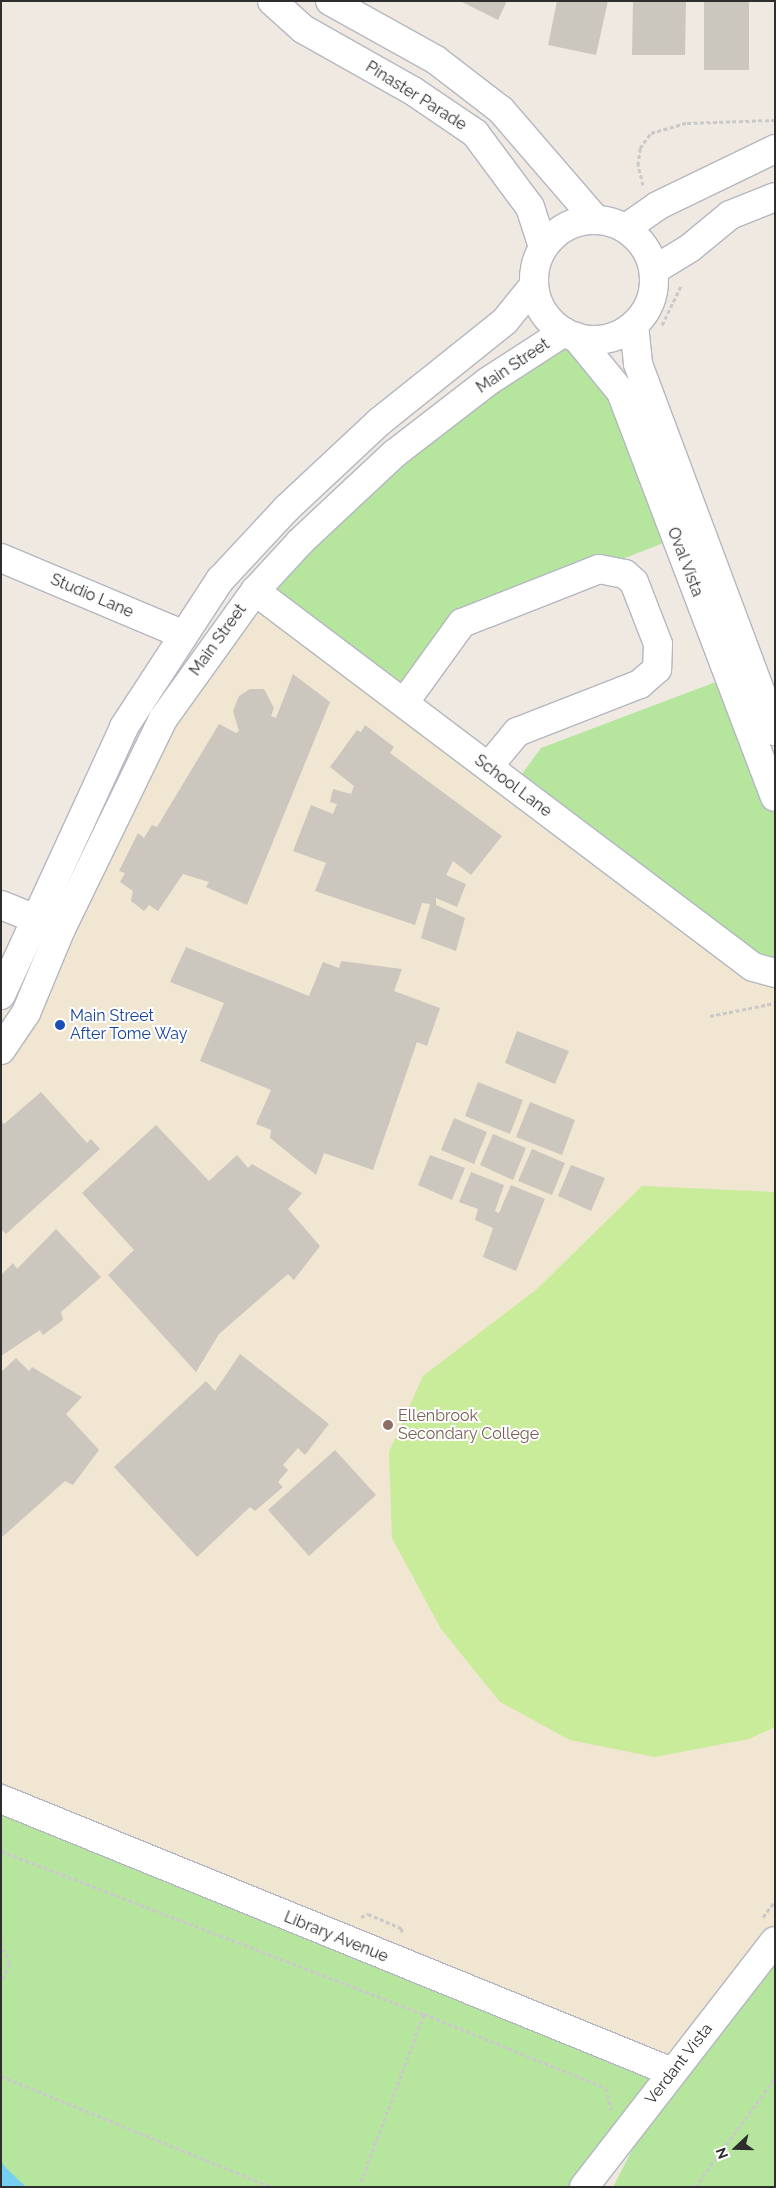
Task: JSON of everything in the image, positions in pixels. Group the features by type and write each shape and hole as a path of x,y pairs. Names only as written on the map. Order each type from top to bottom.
{"street":[{"name":"Pinaster Parade","path":"272,1 303,29 413,91 475,133 530,207 543,247"},
{"path":"330,1 436,60 501,110 595,219"},
{"path":"626,228 656,206 775,149"},
{"path":"654,270 684,251 730,216 775,197"},
{"path":"595,219 626,228 639,239 654,270 653,290 647,309 646,328 606,339 570,335 538,304 534,285 535,265 543,247 556,232 575,222 595,219"},
{"name":"Main Street","path":"1,995 124,727 182,634 220,580 286,509 379,422 505,320 534,285"},
{"name":"Oval Vista","path":"646,328 638,364 758,694 775,797"},
{"name":"Main Street","path":"1,1050 26,1013 61,930 162,719 255,591 300,542 394,454 487,382 570,335"},
{"name":"Oval Vista","path":"570,335 622,392 775,731"},
{"name":"Studio Lane","path":"1,558 182,634"},
{"path":"404,703 462,623 599,569 613,568 625,574 634,582 658,644 657,669 640,684 517,732 488,767"},
{"name":"School Lane","path":"255,591 753,967 775,973"},
{"path":"1,906 61,930"},
{"name":"Library Avenue","path":"1,1800 672,2072"},
{"name":"Verdant Vista","path":"584,2187 672,2072 766,1932"}],"path":[{"path":"656,206 638,165 640,148 651,133 687,123 775,120"},
{"path":"646,328 694,266 684,251"},
{"path":"710,1016 775,1004"},
{"path":"1,1851 424,2014 606,2088 614,2118"},
{"path":"766,1932 775,1901"},
{"path":"359,1917 368,1914 401,1928 407,1942"},
{"path":"1,1942 10,1964 1,1981"},
{"path":"353,2187 360,2185 424,2014"},
{"path":"1,2076 271,2187"},
{"path":"695,2187 775,2078"}],"shaded area":[{"name":"Ellenbrook Secondary College","path":"255,591 775,973 775,1945 681,2061 1,1799 1,1018 30,974 91,827 130,749 182,669"}],"green space":[{"path":"564,332 598,361 676,538 475,617 404,703 255,591 300,542"},
{"path":"729,677 775,797 775,973 513,786 541,748"},
{"path":"642,1186 775,1192 775,1727 749,1739 655,1757 570,1740 500,1702 441,1629 392,1538 389,1452 423,1376 537,1289"},
{"path":"1,1799 672,2072 775,1941 775,2187 613,2187 668,2080 600,2187 1,2187"}],"water":[{"path":"1,2161 5,2167 26,2187 1,2187"}],"building":[{"path":"460,1 507,1 498,20"},
{"path":"557,1 608,1 596,55 548,45"},
{"path":"633,1 686,1 685,55 632,55"},
{"path":"749,1 749,70 704,70 704,2"},
{"path":"293,674 330,702 247,905 206,887 209,882 183,874 158,911 149,905 144,911 131,901 133,891 120,882 125,873 119,871 138,833 144,838 152,825 157,827 219,724 236,733 239,731 233,711 239,696 250,689 264,689 274,708 271,716 276,718"},
{"path":"365,725 394,747 390,753 502,836 471,875 453,861 446,875 466,884 457,907 436,898 436,905 465,918 456,951 421,938 430,904 422,903 415,925 315,891 326,863 293,851 311,805 333,814 337,804 330,802 333,789 351,794 354,786 330,767 357,730 361,732"},
{"path":"186,947 309,996 323,962 339,968 341,961 402,969 394,991 440,1008 427,1046 417,1042 373,1170 324,1153 316,1175 270,1138 271,1130 256,1124 271,1090 200,1061 224,1003 170,982"},
{"path":"517,1031 569,1051 555,1084 505,1063"},
{"path":"478,1082 523,1100 510,1134 465,1116"},
{"path":"41,1092 87,1143 91,1139 100,1149 6,1234 1,1229 1,1121 4,1124"},
{"path":"530,1102 575,1120 562,1155 516,1137"},
{"path":"454,1118 487,1132 474,1164 441,1150"},
{"path":"156,1125 209,1181 237,1155 248,1168 252,1164 302,1193 288,1209 320,1246 294,1280 288,1274 219,1334 196,1372 108,1275 134,1250 82,1193"},
{"path":"493,1134 526,1148 513,1180 480,1165"},
{"path":"532,1149 565,1163 552,1195 518,1181"},
{"path":"430,1155 465,1168 452,1200 418,1185"},
{"path":"571,1165 605,1178 591,1211 558,1196"},
{"path":"471,1172 504,1185 495,1211 499,1213 511,1185 545,1199 516,1271 483,1257 493,1228 475,1220 478,1209 459,1202"},
{"path":"56,1229 101,1277 61,1312 63,1320 43,1335 40,1330 1,1356 1,1275 13,1263 17,1269"},
{"path":"240,1354 329,1424 305,1455 298,1448 283,1465 288,1470 278,1482 283,1487 255,1511 250,1507 197,1557 114,1467 206,1381 215,1391"},
{"path":"16,1358 29,1371 32,1367 82,1397 66,1414 99,1450 73,1485 65,1481 1,1538 1,1372"},
{"path":"335,1450 376,1495 309,1556 268,1510"}],"place":[{"name":"Main Street After Tome Way","path":"60,1025"},
{"name":"Ellenbrook Secondary College","path":"388,1425"}]}
